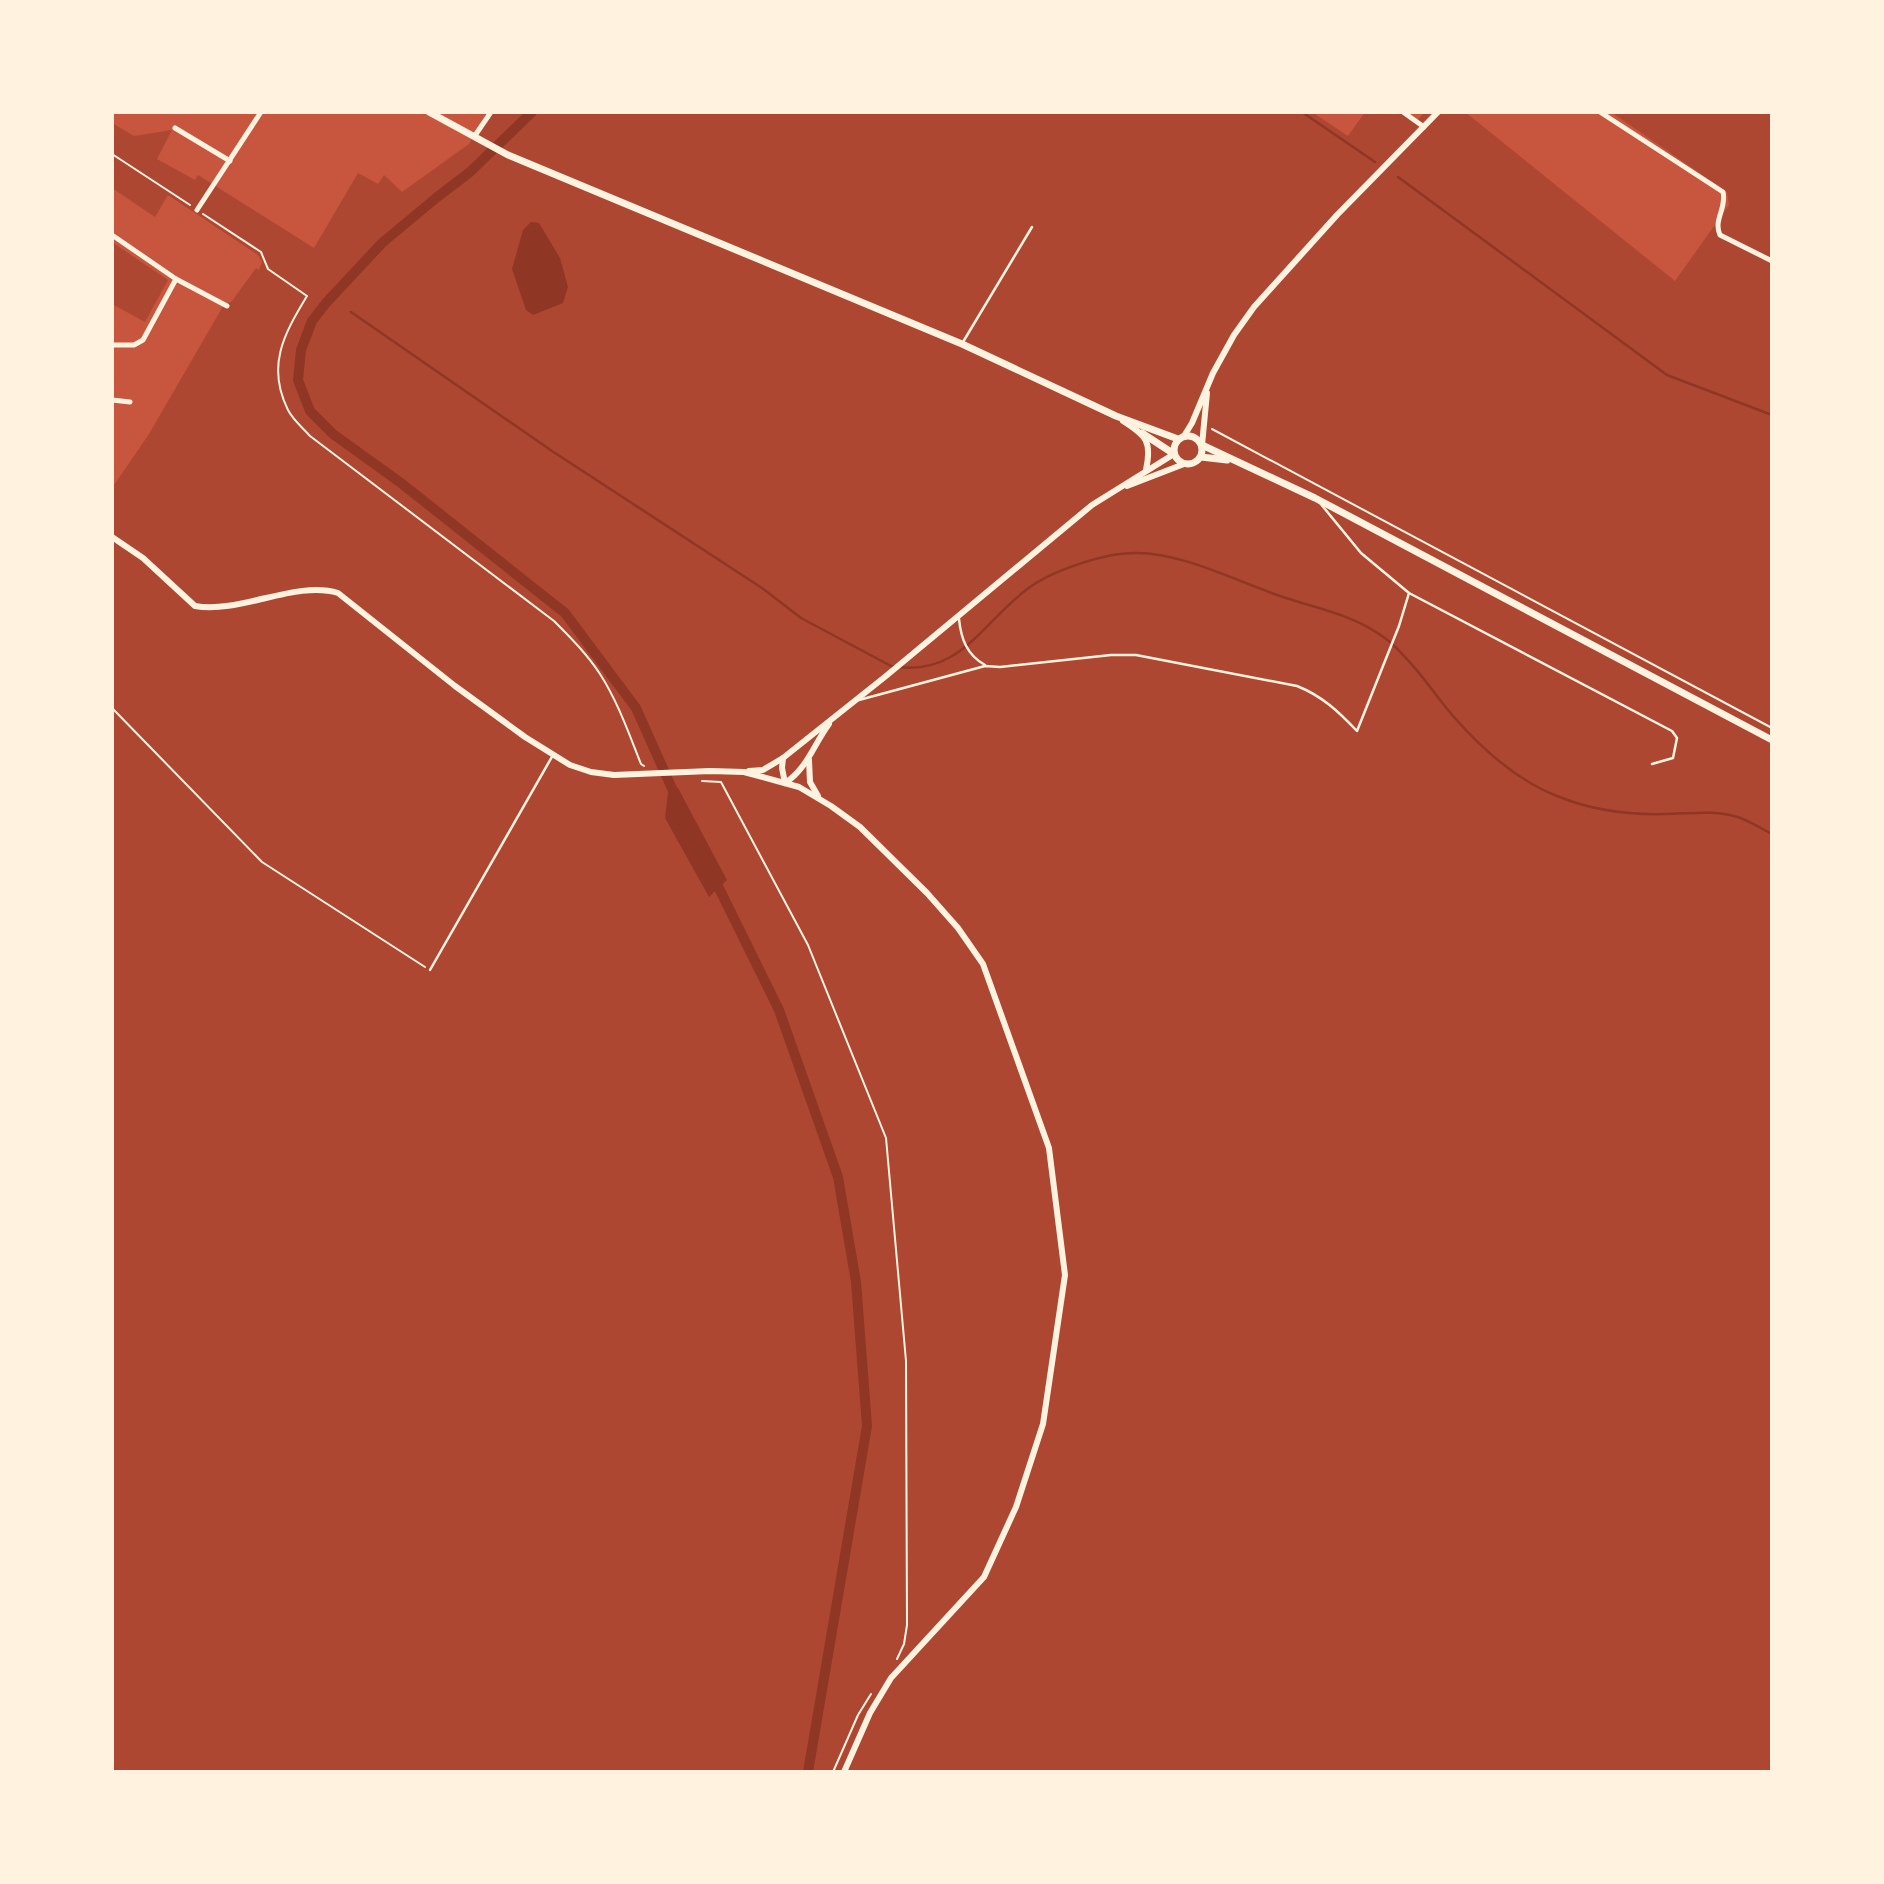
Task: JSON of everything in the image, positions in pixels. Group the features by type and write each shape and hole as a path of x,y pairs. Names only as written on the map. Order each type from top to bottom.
{"main road":[{"path":"429,112 508,155 961,344 1116,416 1170,438 1197,438 1202,445 1315,498 1772,740"},
{"path":"1142,433 1174,454 1184,464 1194,463 1201,457 1202,445"},
{"path":"1174,454 1174,446 1181,438"},
{"path":"1201,457 1234,461"}],"street":[{"path":"197,210 261,112"},
{"path":"477,139 491,112"},
{"path":"1403,112 1424,127"},
{"path":"1181,438 1189,429 1213,373 1234,335 1254,307 1337,215 1438,112"},
{"path":"1600,112 1723,192 1725,200 1717,223 1720,235 1772,261"},
{"path":"175,128 230,161"},
{"path":"112,235 176,279 227,306"},
{"path":"112,345 134,345 144,340 176,279"},
{"path":"1202,445 1208,388"},
{"path":"112,400 130,402"},
{"path":"1116,416 1142,433 1150,453 1146,470"},
{"path":"112,537 143,558 195,606 224,606 322,589 338,593 455,686 570,765 591,772 644,775 744,772 764,770 783,758 886,677 1109,493 1174,454"},
{"path":"1109,493 1184,464"},
{"path":"785,783 794,777 809,758 832,719"},
{"path":"783,758 785,783"},
{"path":"809,758 810,782 819,799"},
{"path":"744,772 799,787 860,827 927,892 958,928 983,964 1049,1148 1065,1275 1043,1424 1016,1507 984,1577 904,1662 870,1713 844,1772"}],"lane":[{"path":"961,344 1032,227"},
{"path":"1315,498 1361,553 1409,593 1672,731 1677,738 1673,758 1652,764"},
{"path":"856,701 985,666 1136,655 1297,686 1316,693 1330,703 1357,731 1409,593"},
{"path":"959,615 964,644 985,666"},
{"path":"430,970 553,755"}],"path":[{"path":"112,154 261,252 268,269 307,296 285,333 278,365 280,388 289,413 310,436 561,628 601,675 618,707 641,764 648,767"},
{"path":"112,708 262,862 430,970"},
{"path":"700,772 702,781 721,782 808,945 886,1138 906,1361 906,1625 904,1644 896,1660"},
{"path":"833,1772 858,1715 875,1689"}],"shaded area":[{"path":"487,112 1312,112 1348,136 1365,112 1400,112 1415,123 1425,112 1465,112 1675,281 1729,205 1727,192 1611,112 1772,112 1772,1772 112,1772 112,488 149,434 222,308 232,301 256,268 259,270 262,262 258,255 168,195 155,217 112,188 112,123 134,136 172,130 157,159 195,180 198,175 314,248 358,173 378,184 384,175 402,192 469,144"},
{"path":"531,222 539,223 560,258 568,287 563,303 533,315 526,310 512,269 523,230"},
{"path":"112,242 168,280 145,322 112,304"},
{"path":"678,788 727,880 709,897 665,818 668,792"}],"waterway":[{"path":"532,112 470,172 382,243 326,303 312,321 301,350 298,380 310,411 333,434 401,483 565,613 636,708 678,802"},
{"path":"1302,112 1375,162"},
{"path":"1398,177 1667,375 1772,415"},
{"path":"351,312 552,451 762,588 801,618 891,666 914,668 934,664 951,656 967,646 1026,590 1063,570 1108,556 1153,554 1191,563 1368,627 1400,652 1475,740 1513,772 1542,789 1570,801 1610,811 1726,814 1744,819 1772,834"},
{"path":"713,876 779,1010 838,1177 856,1282 867,1426 808,1772"}]}
